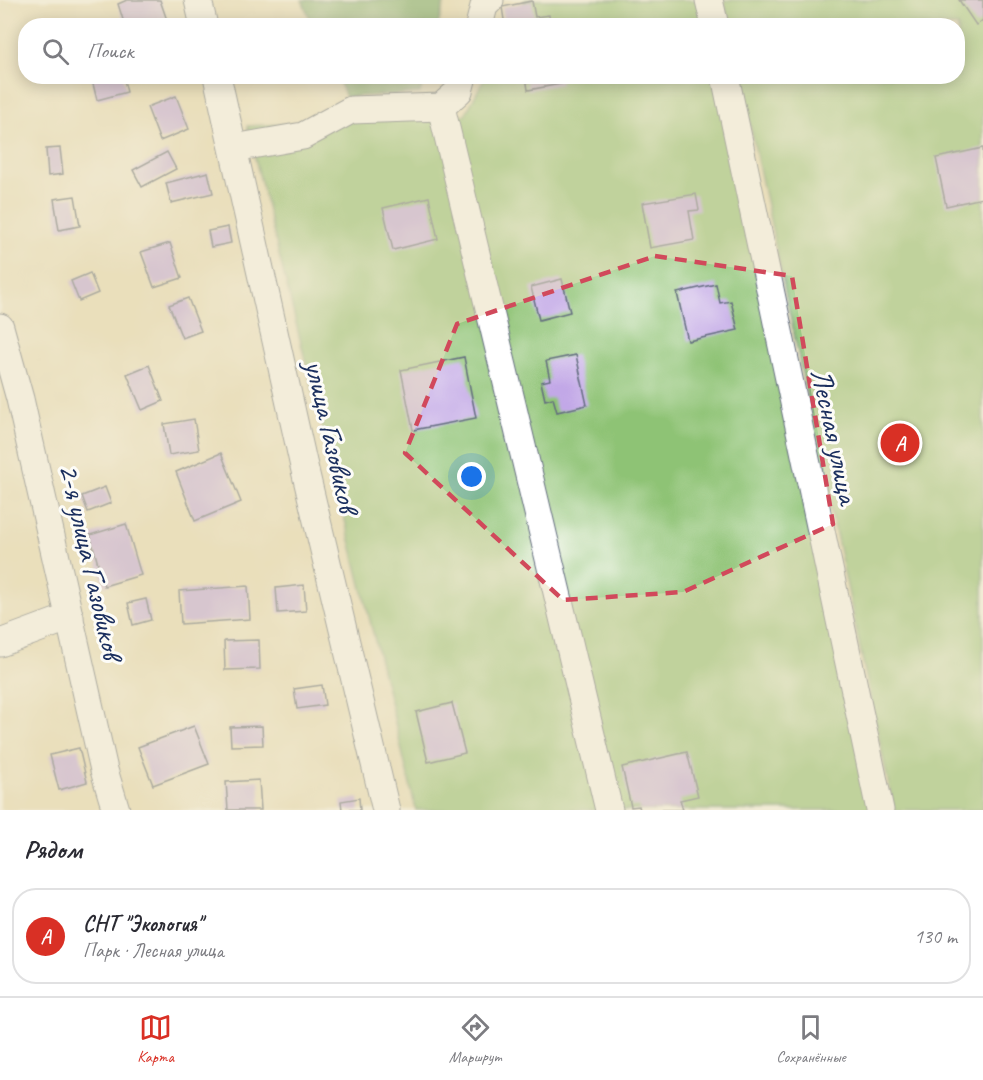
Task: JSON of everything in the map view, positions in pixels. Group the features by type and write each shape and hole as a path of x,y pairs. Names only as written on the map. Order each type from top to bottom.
{"street":[{"path":"198,0 202,18"},
{"path":"480,18 484,6 490,0"},
{"path":"709,0 713,18"},
{"name":"улица Газовиков","path":"219,84 301,451 386,810"},
{"path":"234,148 303,136 351,110 441,107 459,91 461,84"},
{"name":"Лесная улица","path":"727,84 880,810"},
{"path":"441,107 609,810"},
{"name":"2-я улица Газовиков","path":"0,327 10,403 70,617 104,770 117,810"},
{"path":"0,643 70,617"}],"highlighted area":[{"path":"655,256 792,276 833,524 683,592 563,600 405,453 457,324"}],"green space":[{"path":"302,0 445,0 440,18 310,18"},
{"path":"525,0 708,0 712,18 515,18"},
{"path":"724,0 983,0 983,810 894,810 741,84 965,84 965,18 728,18"},
{"path":"340,84 422,84 420,93 346,97"},
{"path":"481,84 727,84 889,810 416,810 247,126 465,115"}],"building":[{"path":"127,0 160,0 166,18 122,18 118,4"},
{"path":"959,0 983,0 983,20 976,25"},
{"path":"532,1 535,17 549,15 549,18 504,18 502,7"},
{"path":"93,84 125,84 127,92 97,100"},
{"path":"527,84 561,84 528,90"},
{"path":"176,96 189,129 160,141 147,107"},
{"path":"60,148 63,174 48,176 46,149"},
{"path":"983,148 983,198 946,206 936,158"},
{"path":"167,152 176,169 142,187 133,170"},
{"path":"208,172 213,193 171,203 166,183"},
{"path":"696,194 699,210 689,211 694,240 650,248 642,203"},
{"path":"75,196 80,226 59,230 54,199"},
{"path":"429,197 438,239 393,250 383,208"},
{"path":"228,227 231,243 211,247 208,231"},
{"path":"170,243 182,278 154,287 141,252"},
{"path":"90,273 98,293 79,301 71,281"},
{"path":"562,279 570,312 539,320 531,287"},
{"path":"716,284 720,303 731,301 738,330 688,341 677,293"},
{"path":"188,298 201,331 182,338 169,305"},
{"path":"576,355 587,405 557,412 553,398 545,400 541,382 550,380 546,361"},
{"path":"464,357 476,418 413,430 401,370"},
{"path":"149,365 163,401 142,410 127,374"},
{"path":"194,419 199,450 169,455 164,424"},
{"path":"221,453 241,502 195,521 176,472"},
{"path":"105,487 111,503 88,512 82,496"},
{"path":"126,524 141,575 104,586 90,535"},
{"path":"304,585 306,611 278,613 276,588"},
{"path":"248,586 250,619 181,624 179,591"},
{"path":"146,599 151,620 133,625 128,603"},
{"path":"259,640 260,669 225,670 224,641"},
{"path":"322,685 325,705 297,709 294,689"},
{"path":"452,703 465,753 428,762 416,712"},
{"path":"194,726 209,764 153,785 138,747"},
{"path":"262,726 263,745 231,746 230,727"},
{"path":"79,748 87,782 59,790 50,755"},
{"path":"687,752 698,796 680,800 683,810 640,810 639,806 631,807 622,767"},
{"path":"259,780 261,810 228,810 226,782"},
{"path":"359,798 360,810 342,810 341,801"}],"place":[{"name":"СНТ \"Экология\"","path":"900,443"}]}
